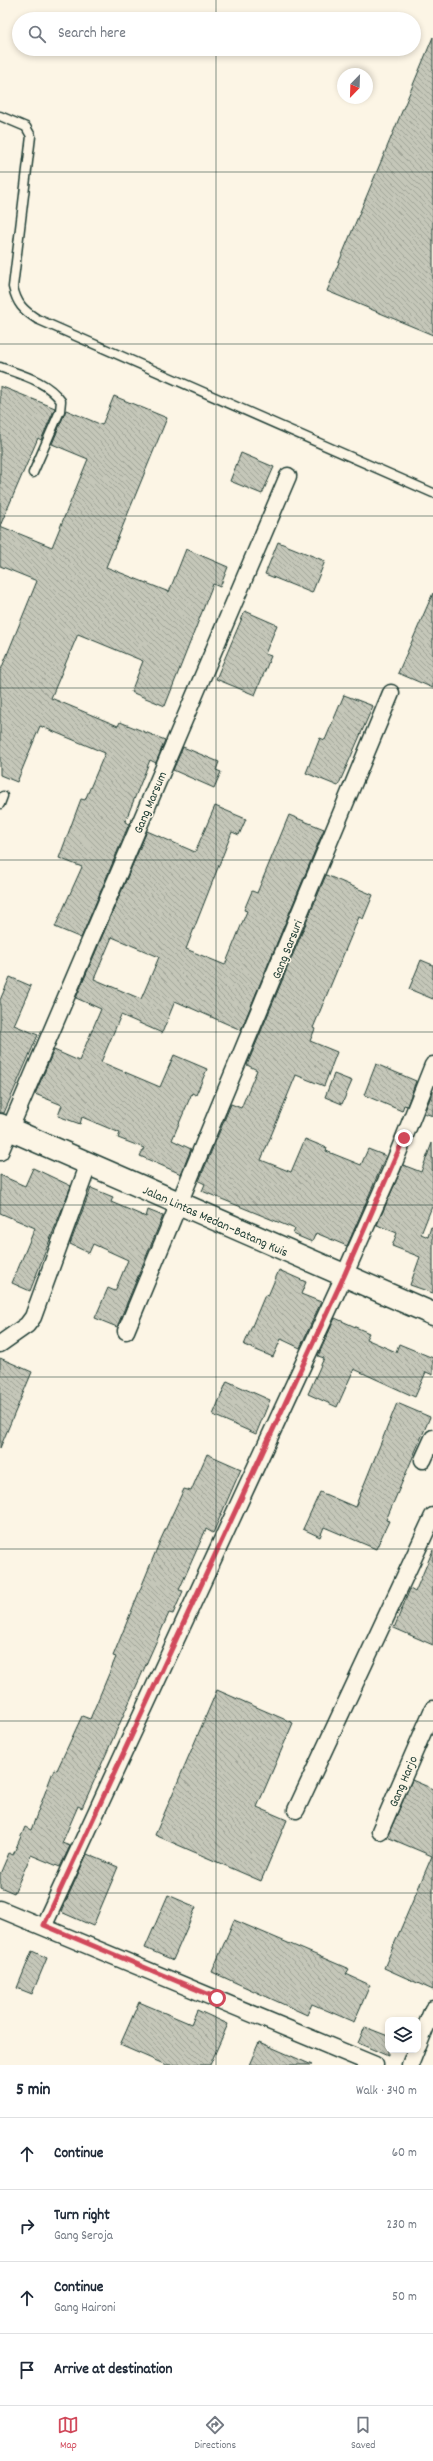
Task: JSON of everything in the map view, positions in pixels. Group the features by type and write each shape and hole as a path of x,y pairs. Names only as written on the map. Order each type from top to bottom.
{"highway":[{"name":"Jalan Lintas Medan–Batang Kuis","path":"5,1127 89,1163 180,1205 433,1314"}],"street":[{"name":"Gang Marsum","path":"0,1152 5,1127 288,476"},
{"name":"Gang Sarsuri","path":"126,1331 180,1205 391,693"},
{"path":"44,1925 344,1276 392,1168 433,1065"},
{"path":"0,1344 27,1325 33,1317 89,1163"},
{"path":"423,1460 433,1438"},
{"path":"296,1810 433,1516"},
{"name":"Gang Harjo","path":"380,1831 433,1709"},
{"path":"0,1909 44,1925 375,2065"},
{"path":"421,2039 433,2009"},
{"path":"410,2065 415,2053"}],"lane":[{"path":"0,116 26,127 31,136 13,287 17,302 23,310 37,319 433,493"},
{"path":"0,367 30,377 54,390 61,401 60,411 33,473"},
{"path":"0,804 3,796"}],"building":[{"path":"433,37 433,335 327,291"},
{"path":"0,386 55,408 41,440 38,438 0,526"},
{"path":"114,396 167,418 106,567 169,592 186,549 228,567 220,587 213,584 165,706 131,692 143,661 78,634 51,698 118,726 120,722 165,740 156,763 150,760 125,822 129,824 81,938 55,927 82,867 59,858 81,799 85,800 105,753 40,726 17,782 0,775 0,672 37,581 0,566 0,526 52,547 88,459 52,444 66,410 102,425"},
{"path":"241,453 274,467 262,494 230,481"},
{"path":"278,542 325,561 312,593 265,574"},
{"path":"433,593 433,688 398,673"},
{"path":"245,611 277,625 265,654 271,656 255,695 216,679"},
{"path":"344,695 373,706 338,786 306,773 320,738 325,740"},
{"path":"183,747 219,762 216,770 221,772 214,788 173,770"},
{"path":"215,806 246,819 239,835 232,832 186,949 225,965 247,911 244,910 252,891 257,893 289,815 324,829 241,1030 175,1001 162,1033 121,1015 101,1062 160,1087 174,1055 207,1069 196,1095 192,1093 172,1140 191,1149 181,1174 140,1156 144,1148 118,1138 120,1133 82,1117 80,1124 58,1116 62,1105 35,1094 54,1050 79,1061 101,1009 76,998 147,831 195,852","holes":["112,937 159,957 141,999 94,979"]},
{"path":"326,875 373,895 363,919 359,917 313,1028 315,1029 310,1041 337,1052 324,1086 296,1075 261,1160 291,1172 305,1139 327,1148 326,1151 361,1165 368,1149 386,1156 347,1246 316,1233 312,1242 293,1234 295,1229 202,1191 205,1184 199,1181 231,1104 241,1108 257,1070 247,1065"},
{"path":"421,960 433,965 433,999 409,989"},
{"path":"10,977 31,986 14,1025 38,1035 4,1113 0,1113 0,1000"},
{"path":"376,1064 416,1081 407,1106 404,1105 402,1111 364,1095"},
{"path":"334,1074 352,1081 342,1104 325,1097"},
{"path":"433,1091 433,1116 424,1113"},
{"path":"432,1143 433,1204 421,1234 428,1237 431,1227 433,1228 433,1293 410,1285 420,1257 392,1246 397,1233 377,1225 403,1165 421,1172"},
{"path":"33,1168 71,1186 30,1291 12,1283 35,1228 0,1213 0,1175 25,1186"},
{"path":"91,1188 113,1197 111,1202 146,1217 148,1210 163,1216 117,1327 95,1318 108,1288 115,1291 128,1260 93,1244 89,1253 70,1244"},
{"path":"279,1270 306,1282 301,1294 321,1302 300,1348 281,1339 273,1357 244,1345 265,1295 268,1296"},
{"path":"335,1318 369,1333 366,1339 396,1352 399,1344 433,1358 433,1375 426,1372 415,1397 354,1369 337,1407 308,1394 324,1358 318,1356"},
{"path":"0,1358 32,1372 0,1448"},
{"path":"227,1381 270,1400 256,1434 213,1415"},
{"path":"397,1403 430,1417 386,1520 389,1521 376,1549 324,1527 320,1537 303,1529 320,1492 355,1507"},
{"path":"207,1454 241,1469 213,1533 206,1529 179,1590 183,1591 173,1614 169,1613 82,1808 78,1806 62,1843 70,1846 60,1867 31,1855 14,1893 0,1887 0,1874 9,1853 13,1855 25,1827 31,1830 54,1769 57,1770 82,1716 90,1719 116,1657 113,1656 160,1541 184,1489 191,1491"},
{"path":"433,1550 433,1645 394,1628 410,1589 415,1592"},
{"path":"217,1690 293,1723 257,1807 287,1820 261,1881 155,1835"},
{"path":"412,1780 433,1789 433,1990 384,1968 432,1856 387,1837"},
{"path":"87,1854 118,1867 93,1926 61,1912"},
{"path":"168,1895 196,1907 173,1960 145,1948"},
{"path":"234,1920 349,1969 346,1974 370,1985 354,2022 312,2004 307,2015 212,1972"},
{"path":"32,1951 47,1958 32,1994 17,1988"},
{"path":"139,2002 191,2024 197,2010 228,2024 210,2065 166,2065 120,2045"},
{"path":"365,2027 385,2035 385,2053 388,2053 388,2056 358,2043"},
{"path":"259,2042 273,2048 312,2065 249,2065"}],"route":[{"path":"217,1998 44,1925 344,1276 404,1138"}]}
